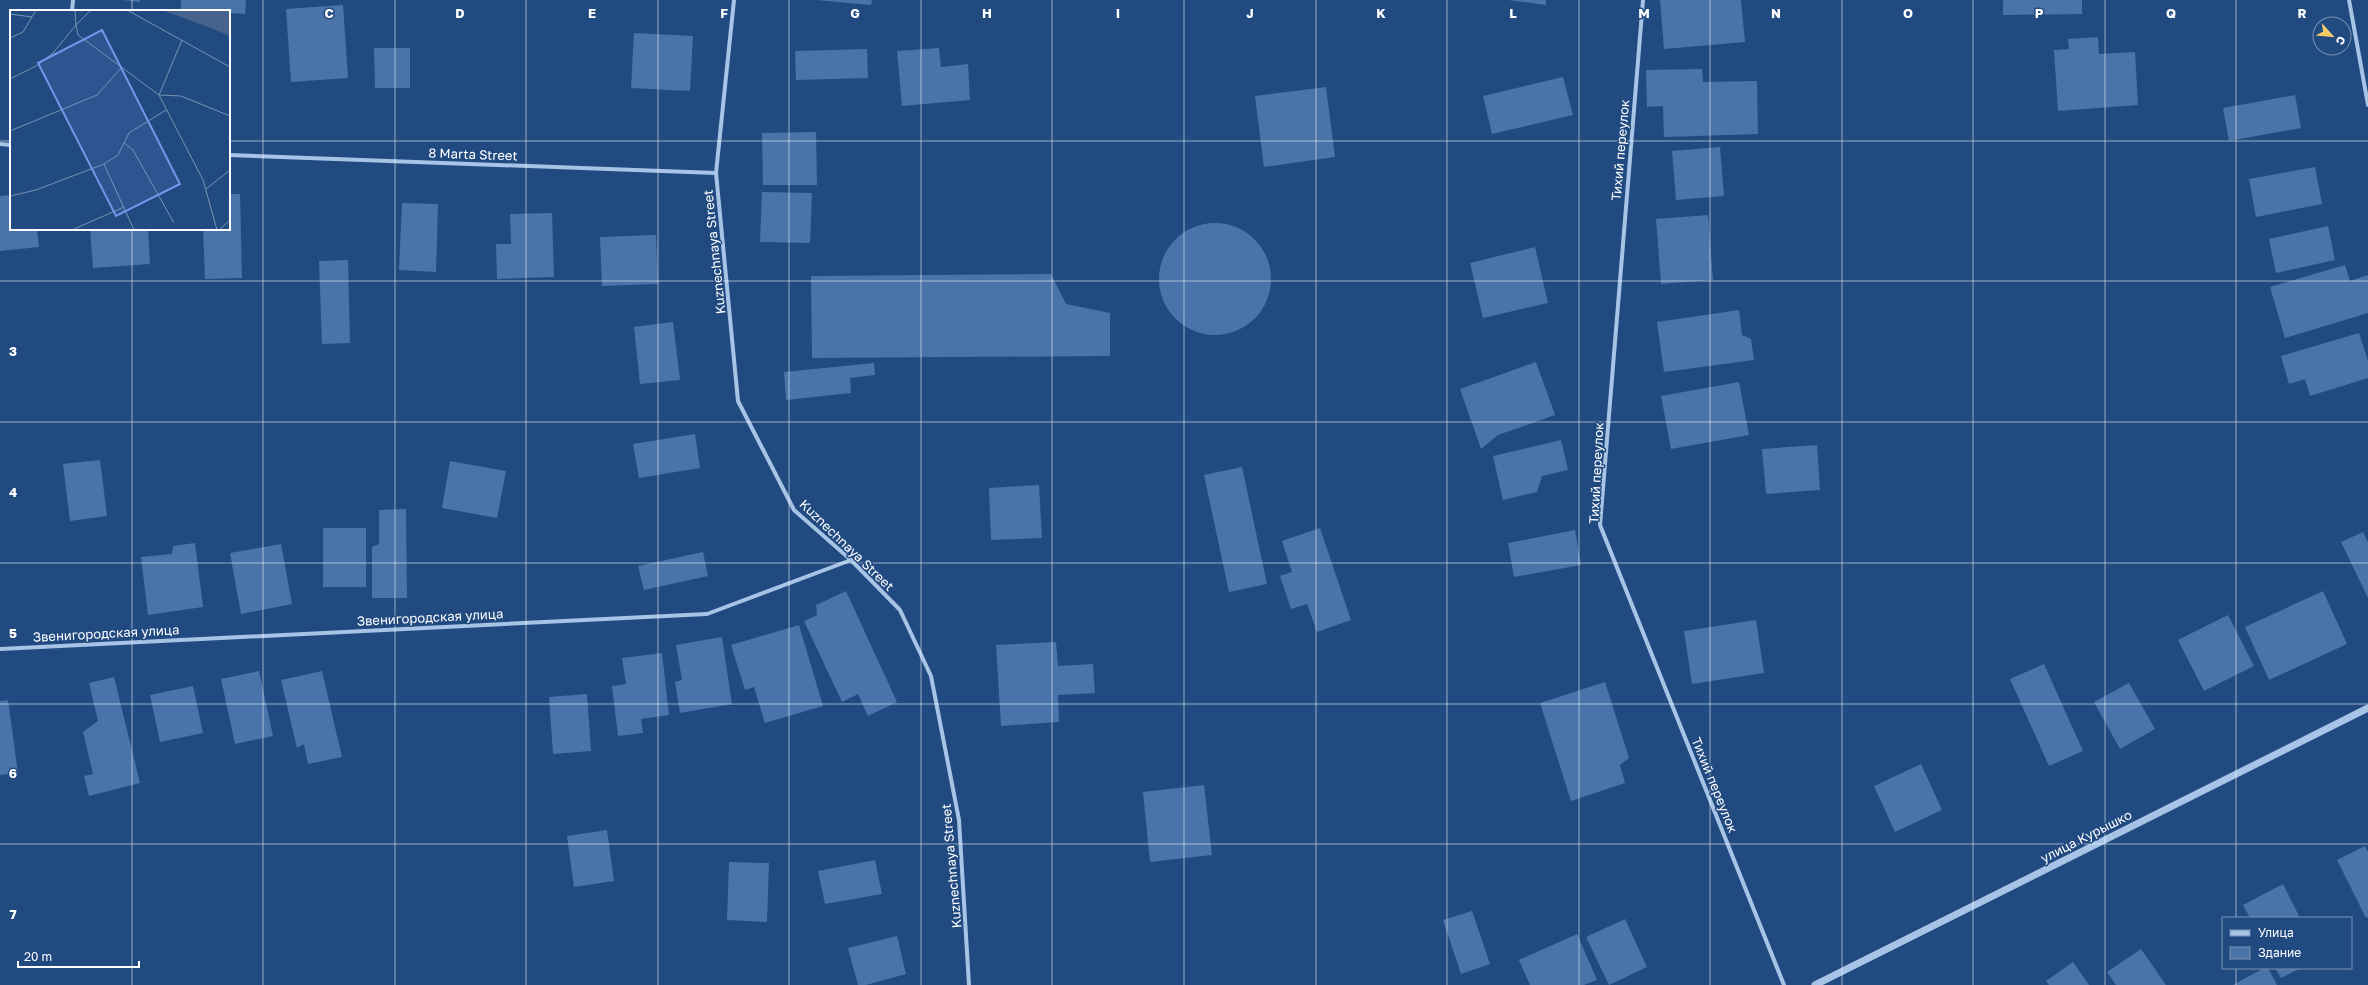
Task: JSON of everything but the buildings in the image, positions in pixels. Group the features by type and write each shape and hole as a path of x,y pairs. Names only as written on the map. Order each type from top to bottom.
{"street":[{"path":"72,10 73,0"},
{"name":"Kuznechnaya Street","path":"734,0 716,173 738,401 794,510 850,560 900,610 931,676 960,820 969,985"},
{"name":"Тихий переулок","path":"1643,0 1600,524 1784,985"},
{"path":"2349,0 2368,104"},
{"path":"0,144 10,145"},
{"name":"8 Marta Street","path":"230,154 716,173"},
{"name":"Звенигородская улица","path":"0,649 707,614 850,560"},
{"name":"улица Курышко","path":"1815,985 2368,708"}]}
